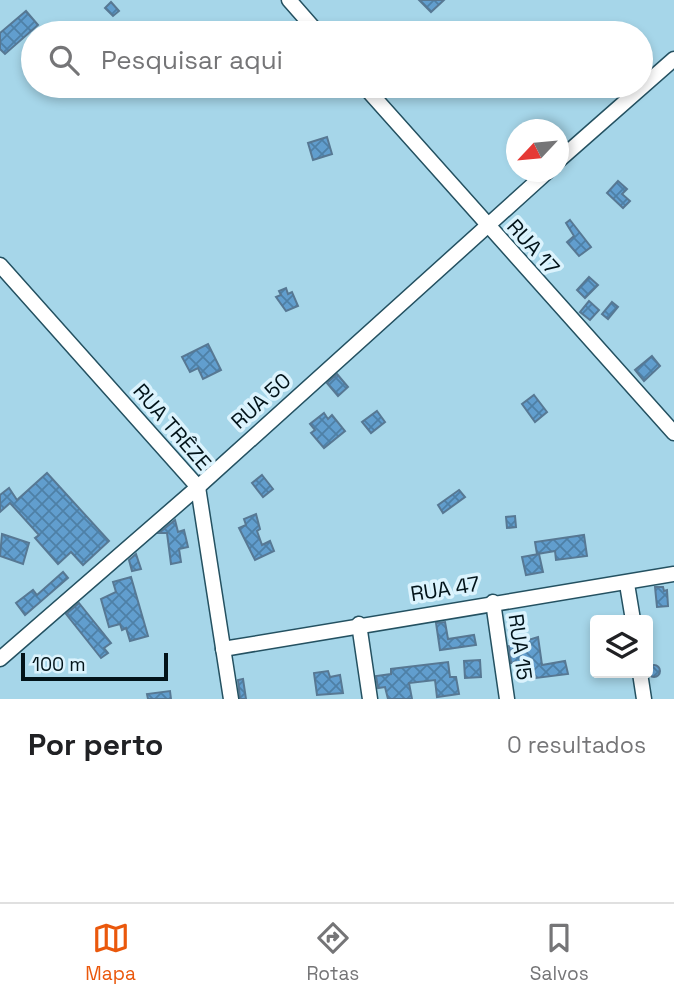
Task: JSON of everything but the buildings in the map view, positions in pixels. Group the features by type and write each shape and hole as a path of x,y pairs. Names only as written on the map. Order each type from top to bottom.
{"street":[{"path":"289,0 307,21"},
{"path":"653,77 674,58"},
{"name":"RUA 17","path":"374,98 486,226 674,433"},
{"path":"569,151 629,98"},
{"name":"RUA 50","path":"0,659 198,486 536,182"},
{"name":"RUA TRÊZE","path":"0,265 198,486 231,699"},
{"name":"RUA 47","path":"223,649 359,624 627,584 674,574"},
{"path":"627,584 631,615"},
{"name":"RUA 15","path":"493,602 507,699"},
{"path":"359,624 370,699"},
{"path":"641,678 645,699"}]}
